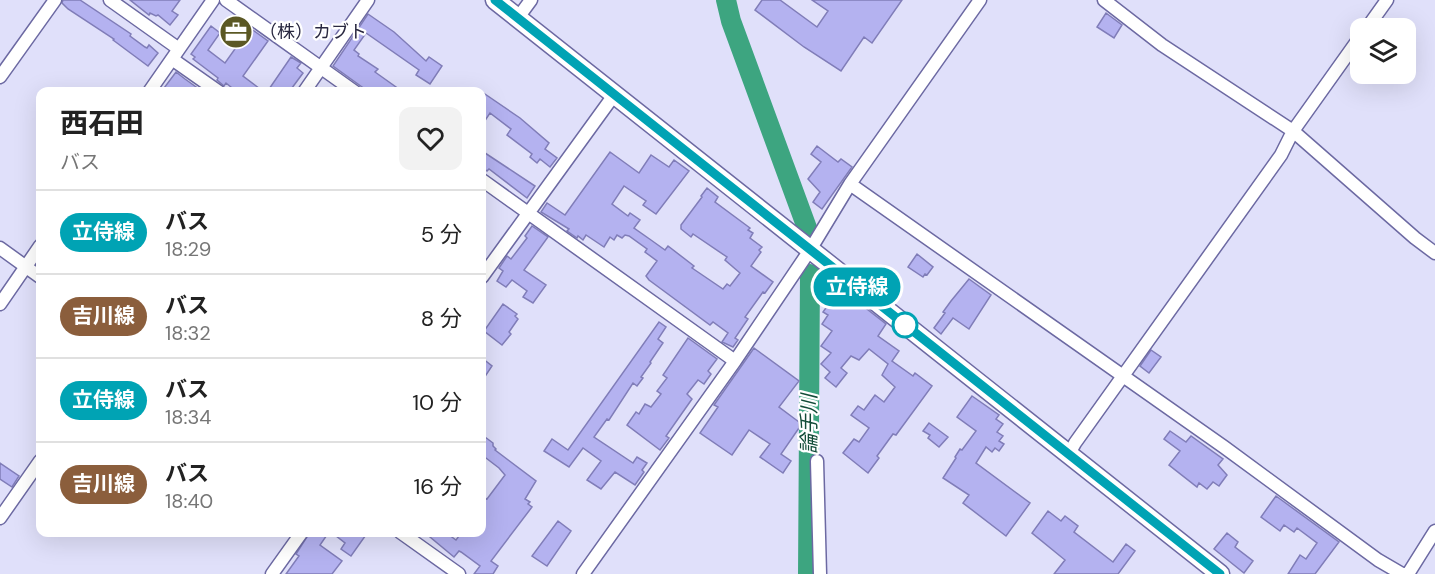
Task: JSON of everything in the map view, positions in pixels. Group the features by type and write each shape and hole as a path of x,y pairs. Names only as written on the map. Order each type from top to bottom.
{"highway":[{"path":"495,0 1220,574"}],"street":[{"path":"0,78 55,0"},
{"path":"110,0 213,87"},
{"path":"153,87 213,0"},
{"path":"226,0 349,87"},
{"path":"307,87 368,0"},
{"path":"517,19 531,0"},
{"path":"583,574 735,361 810,250 850,184 980,0"},
{"path":"1104,0 1162,45 1293,131 1435,253"},
{"path":"1374,18 1387,0"},
{"path":"1069,454 1122,376 1281,155 1293,131 1350,51"},
{"path":"486,270 614,95"},
{"path":"486,183 735,361"},
{"path":"850,184 1215,440 1378,560 1402,574"},
{"path":"0,248 36,274"},
{"path":"0,304 36,252"},
{"path":"817,461 820,574"},
{"path":"0,518 36,467"},
{"path":"1408,574 1435,531"},
{"path":"272,574 298,537"},
{"path":"407,537 459,574"}],"building":[{"path":"63,0 80,0 131,34 130,36 145,47 149,45 158,53 148,66 114,39 68,9 62,3"},
{"path":"130,0 180,0 172,11 178,15 170,25 158,15 150,13 149,15"},
{"path":"762,0 780,0 817,27 828,11 812,0 902,0 872,43 864,37 841,71 804,47 755,10"},
{"path":"1106,13 1122,25 1114,38 1097,27"},
{"path":"368,14 394,32 426,61 429,57 442,66 430,84 416,75 419,70 366,33 354,50 359,54 358,56 378,69 375,72 396,87 362,87 333,66"},
{"path":"235,20 237,22 239,20 268,41 243,76 257,87 231,87 226,83 224,86 217,80 218,78 193,59 195,57 191,54 211,26 220,33 208,50 225,63 240,42 226,32"},
{"path":"291,57 301,63 297,68 303,73 293,87 270,87"},
{"path":"176,72 196,87 165,87"},
{"path":"486,95 520,118 549,143 545,149 557,158 550,167 540,159 537,163 530,157 532,154 507,135 511,129 490,113 486,119"},
{"path":"817,146 838,162 841,159 852,167 822,209 813,202 820,192 808,179 821,162 811,154"},
{"path":"610,152 639,173 651,155 669,167 674,160 689,171 656,214 643,205 646,201 624,186 612,204 628,216 630,213 640,220 634,228 665,250 668,246 694,266 692,268 723,289 727,284 730,286 740,273 725,260 727,257 693,234 691,237 681,229 681,225 707,188 718,197 715,202 750,228 748,230 753,233 750,238 762,247 751,266 773,282 745,317 748,319 735,338 738,340 733,347 722,342 728,333 713,322 710,325 649,280 646,276 657,261 645,252 647,249 629,236 625,235 622,238 617,235 614,240 610,237 604,247 586,235 583,240 578,236 577,238 567,231 569,229 541,212 547,203 565,215"},
{"path":"486,154 535,186 527,198 489,169 487,171"},
{"path":"532,226 548,237 524,270 546,285 533,303 523,297 527,291 512,280 506,287 497,281 503,271 499,268 507,256 511,259 527,238 525,236"},
{"path":"917,254 933,267 923,277 908,267"},
{"path":"969,279 991,295 969,329 953,318 941,334 934,328 945,313 943,312"},
{"path":"840,288 886,324 878,336 899,351 892,361 913,376 915,373 932,386 896,435 893,434 868,473 843,453 854,439 859,442 869,428 851,415 858,406 864,410 875,395 884,402 895,387 882,375 888,364 869,349 859,360 851,356 841,368 847,373 836,387 825,378 830,372 821,364 831,353 821,346 832,331 822,324 828,315 823,312"},
{"path":"503,304 517,314 515,316 518,319 509,332 511,334 502,345 486,333 486,328"},
{"path":"659,322 666,327 658,339 663,343 641,377 643,378 637,386 633,383 609,420 607,419 594,437 633,463 637,457 647,463 642,470 644,472 635,485 615,472 601,489 587,480 601,461 583,448 569,467 544,451 552,439 568,450"},
{"path":"688,338 717,359 708,371 711,374 704,384 698,380 687,394 692,399 666,436 669,438 660,450 627,425 636,412 639,414 645,404 651,407 661,394 657,391 667,378 663,375"},
{"path":"754,348 799,381 779,407 799,422 799,428 781,454 791,461 783,473 760,457 770,444 749,430 732,455 700,433 718,407 714,405"},
{"path":"1151,350 1161,357 1149,373 1140,366"},
{"path":"486,361 492,366 486,375"},
{"path":"972,396 999,415 996,419 1003,424 997,432 1003,436 999,441 1004,444 999,451 995,448 992,452 986,447 976,463 1030,503 1006,536 963,503 969,495 943,478 960,449 962,450 976,431 957,417"},
{"path":"929,423 948,437 939,447 928,438 930,435 923,431"},
{"path":"1170,431 1186,442 1191,436 1223,459 1218,465 1227,475 1219,486 1213,482 1207,489 1199,483 1197,487 1169,465 1180,451 1164,439"},
{"path":"486,438 493,443 495,450 536,481 525,499 532,507 491,561 498,566 493,574 474,574 480,566 459,551 454,557 430,537 452,537 456,540 458,537 486,537 486,498 505,475 486,458"},
{"path":"0,463 19,476 12,487 0,479"},
{"path":"1276,496 1339,542 1315,574 1288,574 1300,555 1306,559 1317,543 1297,528 1294,532 1284,525 1280,531 1261,517"},
{"path":"1048,511 1061,521 1065,516 1078,526 1074,532 1113,562 1126,544 1135,551 1118,574 1054,574 1065,560 1032,533"},
{"path":"558,521 571,531 547,566 532,556"},
{"path":"1227,533 1238,542 1235,547 1253,561 1244,573 1214,549"},
{"path":"307,537 326,537 320,545 342,561 332,574 286,574 299,556 296,554"},
{"path":"337,537 364,537 351,556 341,549 345,543"}],"waterway":[{"name":"論手川","path":"726,0 731,21 807,228"},
{"name":"論手川","path":"808,574 810,274"}],"bus line":[{"name":"立侍線","path":"495,0 1220,574"}],"place":[{"name":"（株）カブト","path":"236,32"}]}
